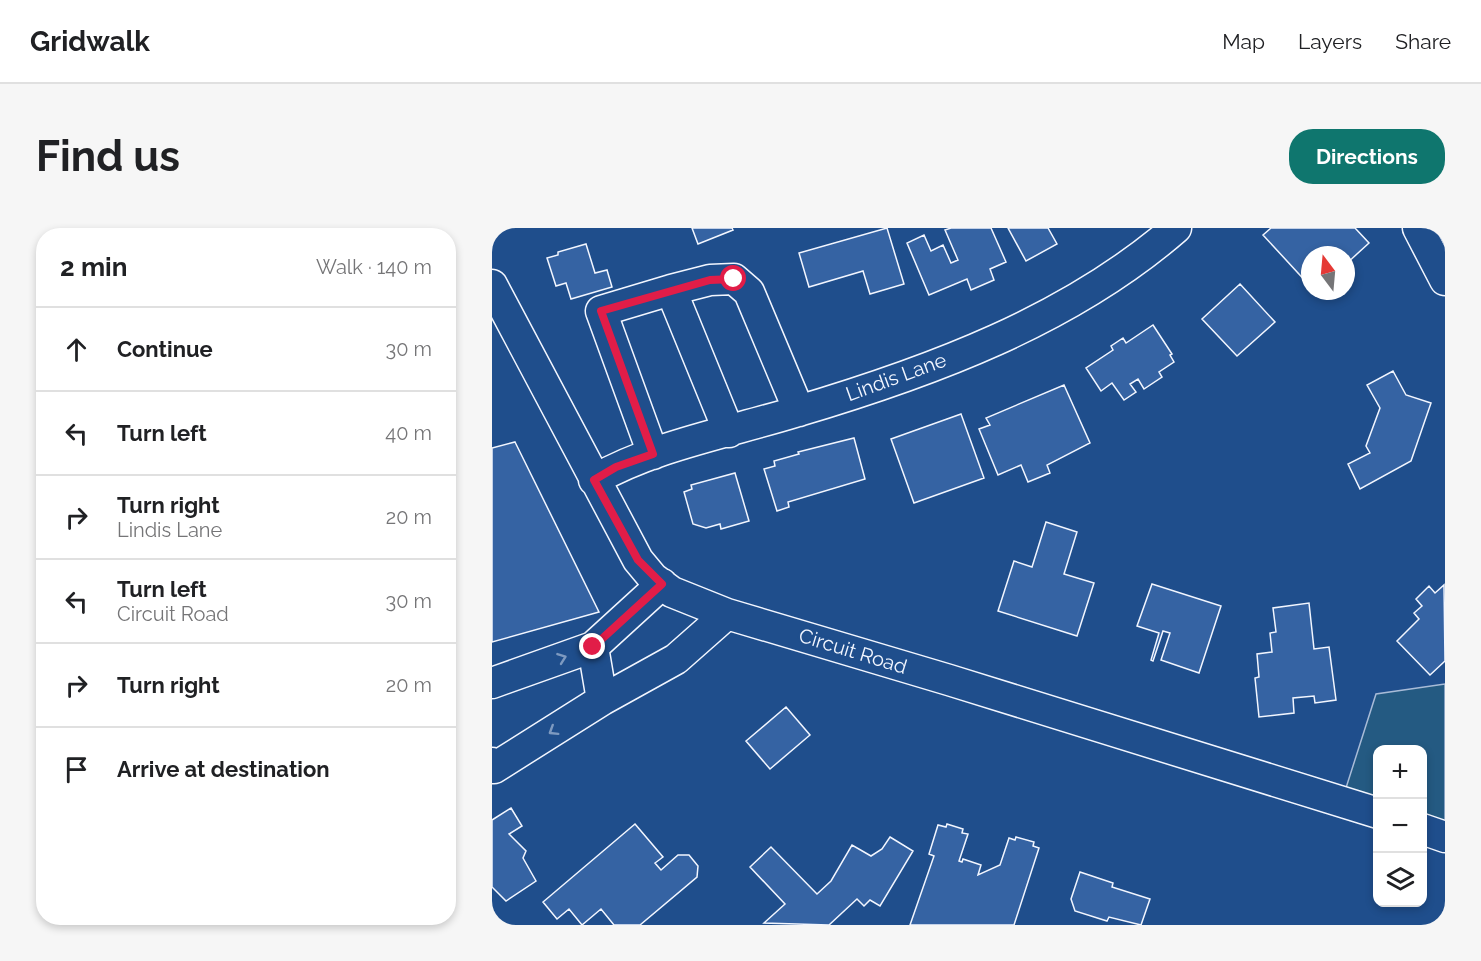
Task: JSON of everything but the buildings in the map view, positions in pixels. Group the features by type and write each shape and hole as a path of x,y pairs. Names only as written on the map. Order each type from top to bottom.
{"street":[{"name":"Lindis Lane","path":"594,480 616,467 653,454 799,411 945,359 1060,310 1119,273 1176,228"},
{"path":"1418,228 1445,280"},
{"path":"653,454 601,311 671,290 710,280 734,279 749,292 799,411"},
{"name":"Circuit Road","path":"492,285 638,560 662,584 684,597 726,614 949,680 1373,812"},
{"path":"671,290 729,432"},
{"path":"492,683 593,647 662,584"},
{"path":"492,763 494,768 602,700 676,659 726,614"},
{"path":"593,647 602,700"},
{"path":"1427,831 1445,837"}],"shaded area":[{"path":"1445,684 1445,841 1427,837 1427,745 1373,745 1373,824 1337,816 1376,694"}],"route":[{"path":"593,647 662,584 645,570 638,560 594,480 616,467 653,454 601,311 710,280 734,279"}]}
